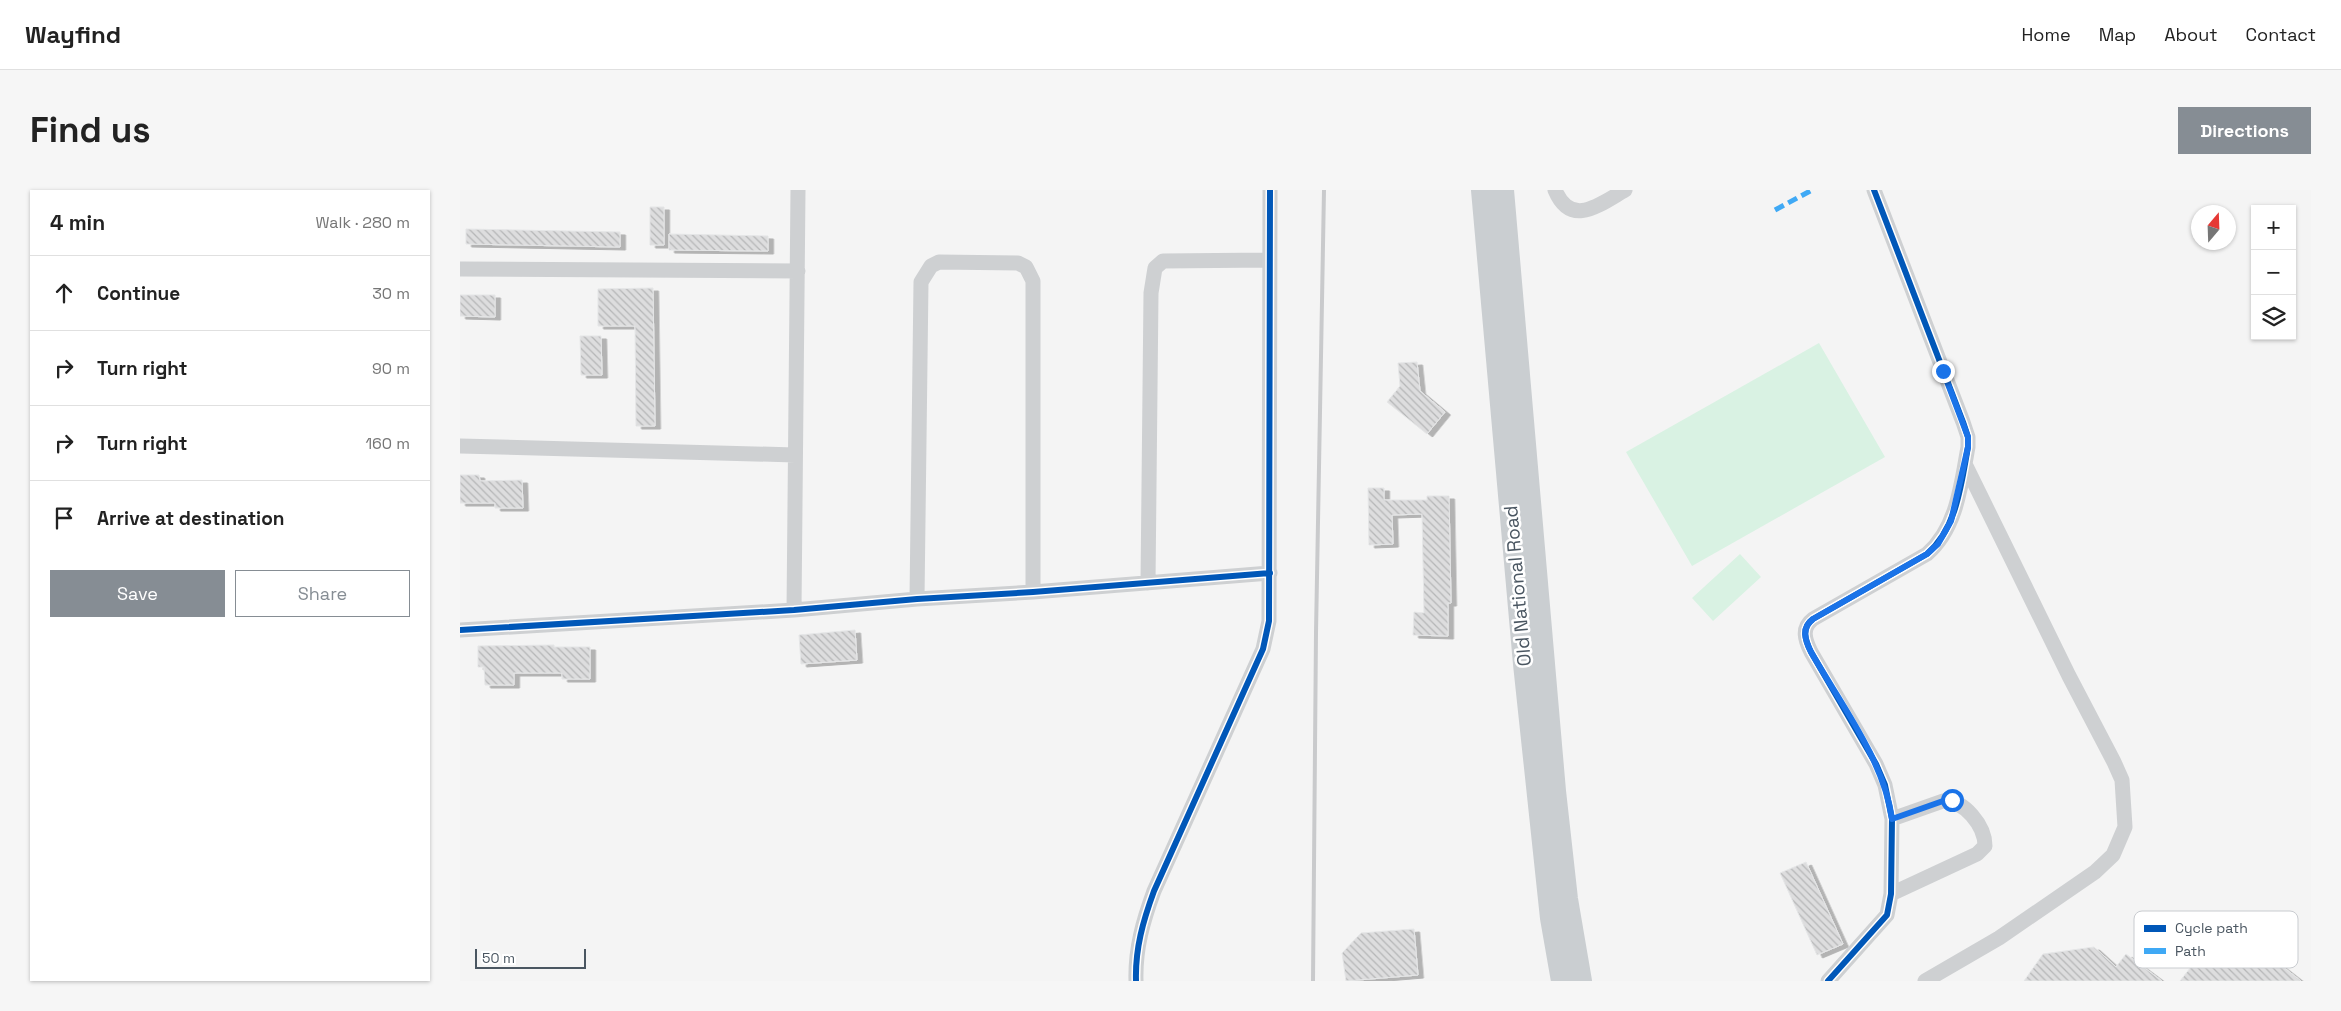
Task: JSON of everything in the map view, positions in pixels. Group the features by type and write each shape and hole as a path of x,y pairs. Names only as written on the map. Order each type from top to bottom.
{"main road":[{"name":"Old National Road","path":"1482,190 1524,664 1551,918 1562,981"},
{"name":"Old National Road","path":"1503,190 1554,781 1567,899 1581,981"}],"street":[{"path":"794,610 798,190"},
{"path":"1555,190 1561,203 1569,210 1583,211 1595,207 1625,190"},
{"path":"1828,981 1882,923 1890,906 1892,819 1885,785 1876,764 1811,652 1805,634 1808,623 1813,619 1927,554 1938,544 1951,521 1968,437 1874,190"},
{"path":"1136,981 1135,959 1142,923 1154,891 1263,648 1269,621 1270,191"},
{"path":"1148,583 1150,293 1155,268 1163,261 1269,260"},
{"path":"917,598 921,282 931,266 939,262 1018,263 1026,267 1032,281 1033,592"},
{"path":"460,269 798,271"},
{"path":"460,446 795,455"},
{"path":"1925,981 1999,938 2095,872 2113,855 2125,828 2122,780 1964,464"},
{"path":"460,630 794,610 917,598 1033,592 1270,573"},
{"path":"1891,894 1977,854 1985,846 1984,838 1970,812 1952,800 1943,801 1892,819"}],"green space":[{"path":"1819,343 1885,457 1692,566 1626,452"},
{"path":"1740,554 1761,577 1713,621 1692,598"}],"building":[{"path":"650,207 664,207 664,245 650,245"},
{"path":"466,229 620,232 620,247 466,244"},
{"path":"669,234 768,236 768,251 669,250"},
{"path":"653,288 655,426 636,426 635,326 598,326 598,289"},
{"path":"460,295 495,295 495,317 460,316"},
{"path":"580,336 601,336 602,375 581,375"},
{"path":"1417,362 1420,391 1445,412 1427,434 1387,402 1400,386 1398,363"},
{"path":"460,475 479,475 480,481 522,480 523,508 495,508 495,503 460,503"},
{"path":"1368,488 1384,488 1384,500 1427,500 1427,496 1449,496 1451,603 1448,603 1448,636 1413,635 1414,612 1424,613 1422,514 1392,515 1393,544 1369,545"},
{"path":"855,630 857,660 801,664 799,635"},
{"path":"554,645 554,647 590,647 590,679 562,679 562,673 514,673 514,685 485,685 484,667 478,667 478,646"},
{"path":"1806,862 1843,944 1817,955 1780,873"},
{"path":"1414,929 1418,975 1346,981 1342,953 1361,933"},
{"path":"2094,947 2116,967 2126,954 2134,960 2134,968 2145,968 2162,981 2024,981 2043,954"},
{"path":"2190,968 2284,968 2301,981 2180,981"}],"railway":[{"path":"1313,981 1316,633 1324,190"}],"marked path":[{"path":"1775,210 1812,190"}],"cycle path":[{"path":"1136,981 1140,935 1154,891 1263,649 1269,621 1270,190"},
{"path":"1828,981 1887,915 1891,894 1892,819 1885,785 1876,764 1811,652 1805,634 1807,626 1813,619 1927,554 1937,543 1945,532 1956,505 1968,447 1968,437 1963,422 1874,190"},
{"path":"460,630 794,610 1270,573"}],"route":[{"path":"1943,371 1968,437 1968,447 1961,483 1951,521 1945,534 1927,554 1813,619 1806,628 1805,639 1876,764 1885,785 1892,819 1943,801 1952,800"}]}
